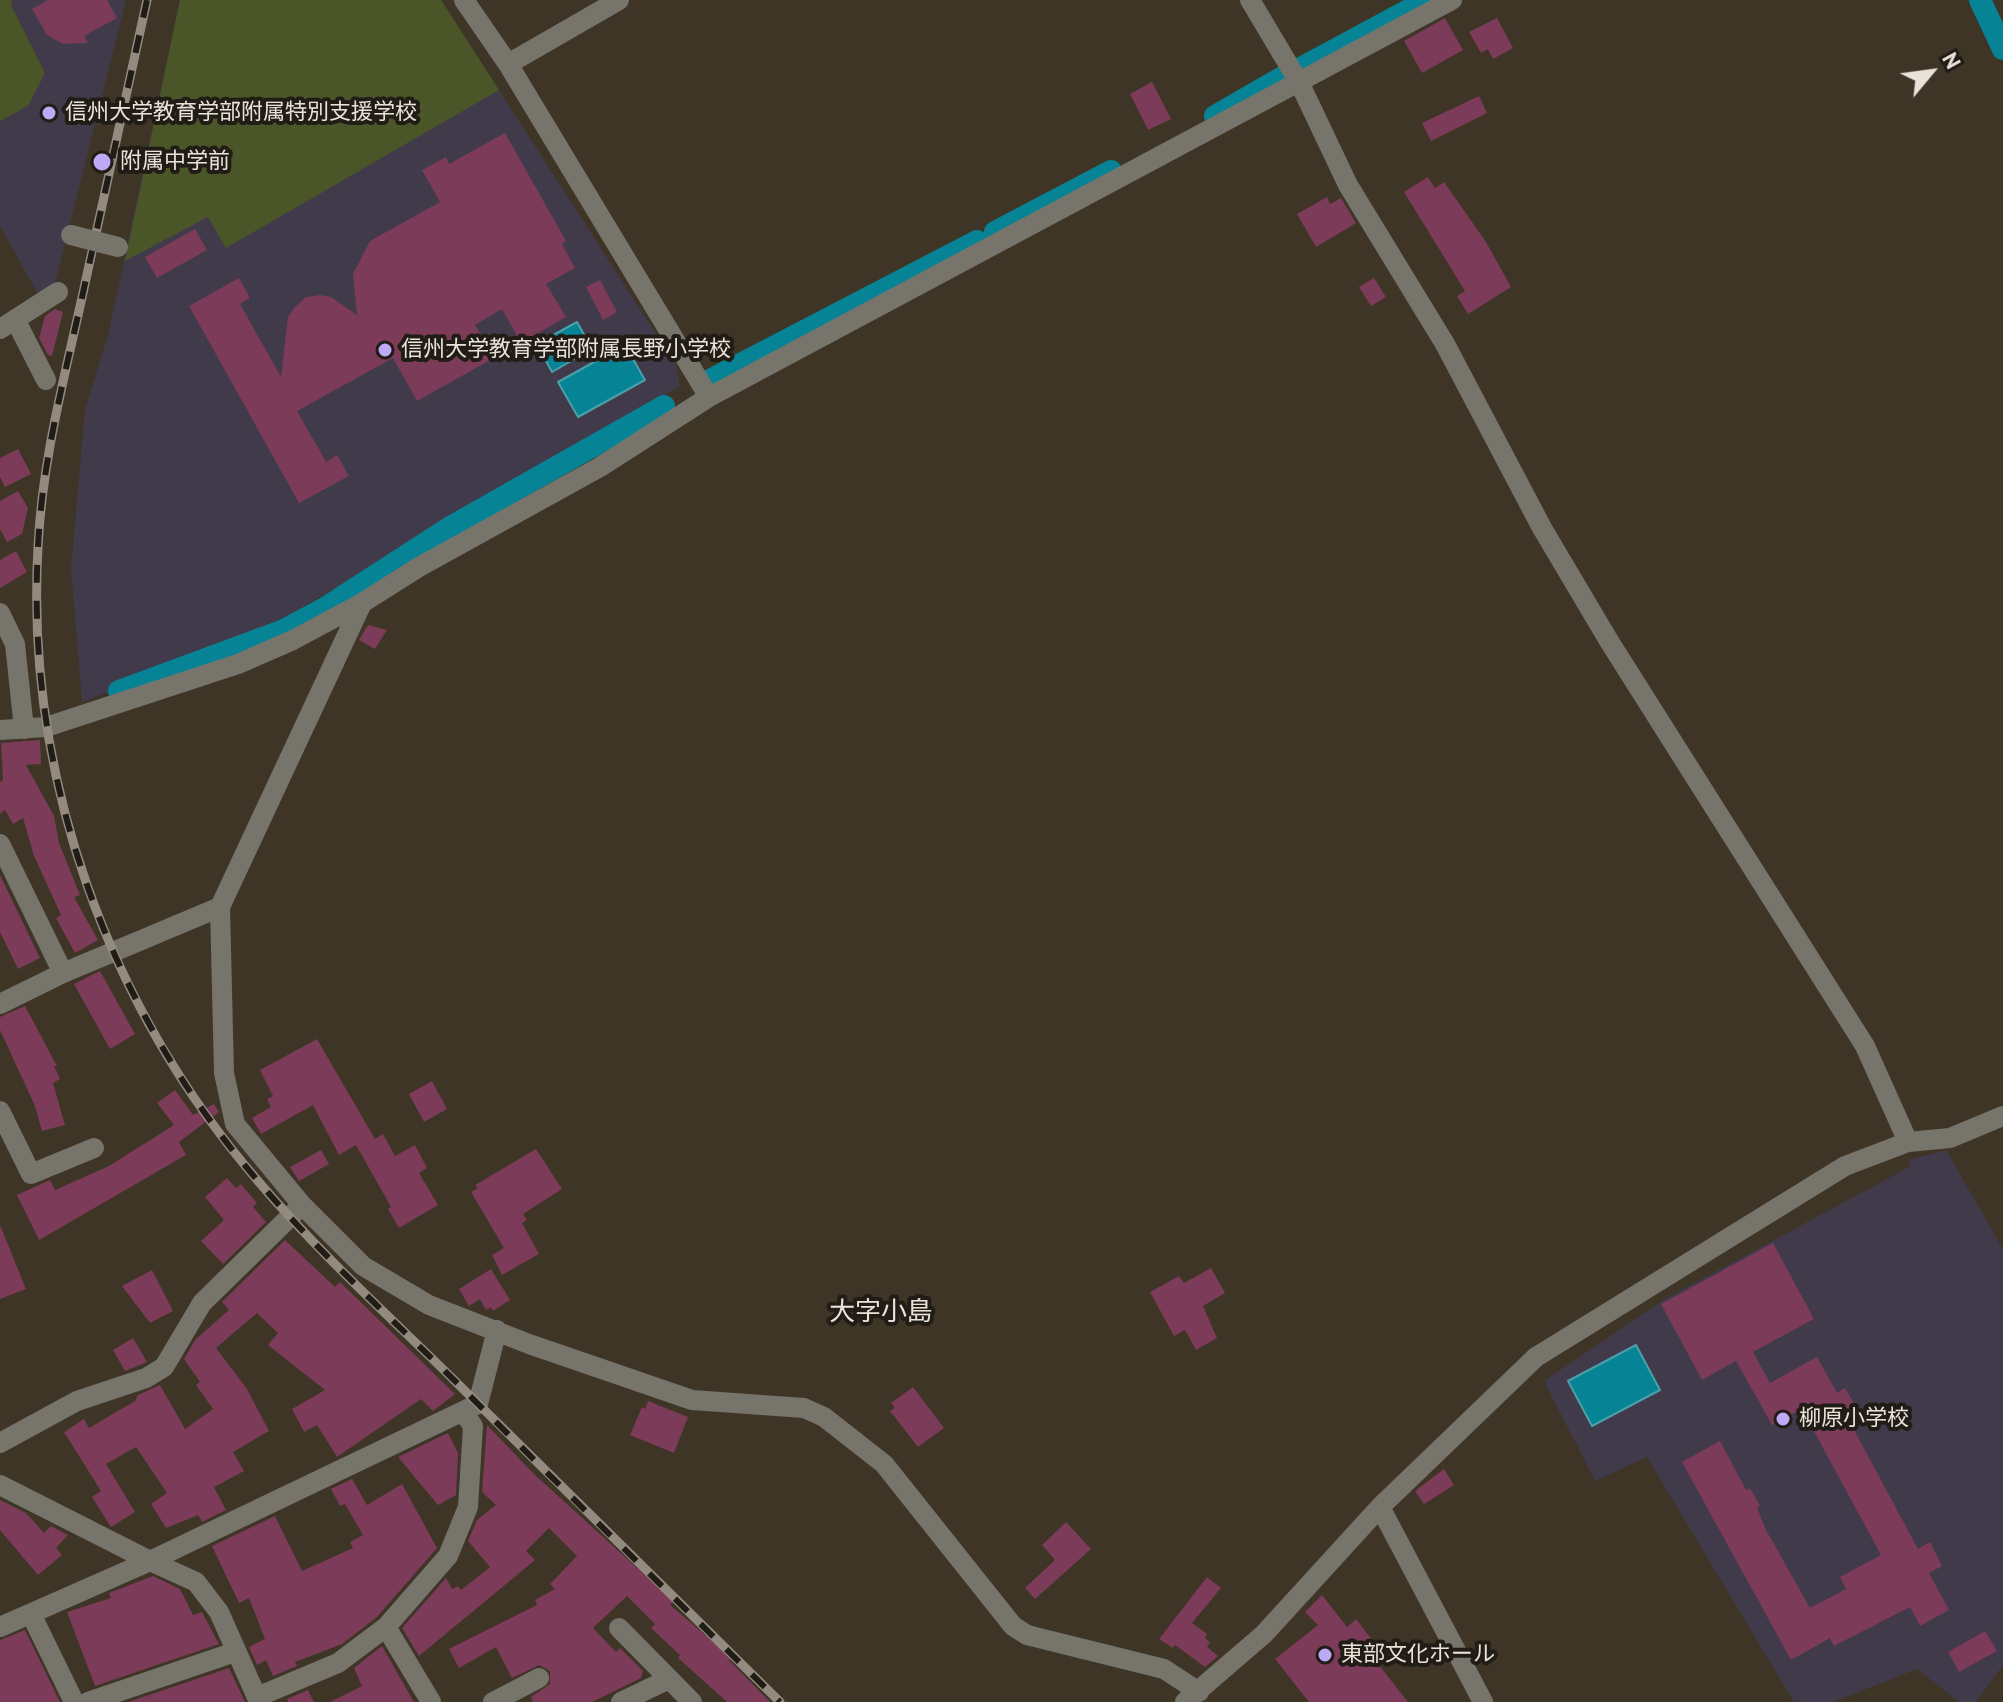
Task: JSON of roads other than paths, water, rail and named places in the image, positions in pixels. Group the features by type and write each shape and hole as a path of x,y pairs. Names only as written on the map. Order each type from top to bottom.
{"street":[{"path":"464,0 508,64 709,397"},
{"path":"508,64 619,0"},
{"path":"1250,0 1299,82 1348,185 1445,344 1550,541 1609,641 1865,1046 1908,1142"},
{"path":"0,730 46,727 238,664 293,640 600,467 709,397 1452,0"},
{"path":"71,235 118,247"},
{"path":"46,380 8,325 58,292"},
{"path":"362,603 220,907 224,1073 235,1124 302,1205 363,1266 429,1305 692,1400 804,1408 824,1417 884,1464 1013,1626 1027,1635 1164,1669 1192,1697 1264,1634 1380,1507 1536,1357 1845,1166 1908,1142 1950,1138 2003,1116"},
{"path":"0,613 15,644 24,729"},
{"path":"0,844 63,973"},
{"path":"0,1004 63,973 220,907"},
{"path":"0,1111 31,1174 94,1148"},
{"path":"0,1443 77,1401 146,1378 164,1367 202,1303 302,1205"},
{"path":"0,1627 150,1561 478,1404 497,1330"},
{"path":"0,1485 196,1582 219,1612 258,1700 338,1663 386,1627 448,1556 468,1507 473,1426 463,1412"},
{"path":"1380,1507 1483,1702"},
{"path":"31,1614 74,1702"},
{"path":"386,1627 431,1702"},
{"path":"619,1628 692,1702"},
{"path":"88,1702 235,1652"},
{"path":"493,1702 539,1678"},
{"path":"621,1702 669,1679"}],"water":[{"path":"577,322 592,349 552,372 537,344"},
{"path":"625,345 645,380 578,417 558,382"},
{"path":"1636,1345 1660,1390 1592,1426 1568,1381"}],"waterway":[{"path":"1301,68 1427,0"},
{"path":"1980,0 2003,49"},
{"path":"1215,116 1286,75"},
{"path":"995,232 1111,171"},
{"path":"708,381 977,241"},
{"path":"119,691 284,630 325,608 452,526 664,406"}],"railway":[{"path":"147,0 54,423 40,516 38,633 46,718 62,802 87,885 119,964 159,1041 205,1113 258,1181 354,1283 780,1702"}],"place":[{"name":"信州大学教育学部附属特別支援学校","path":"49,113"},
{"name":"附属中学前","path":"102,162"},
{"name":"信州大学教育学部附属長野小学校","path":"385,350"},
{"name":"柳原小学校","path":"1783,1419"},
{"name":"東部文化ホール","path":"1325,1655"}],"district":[{"name":"大字小島","path":"881,1313"}]}
